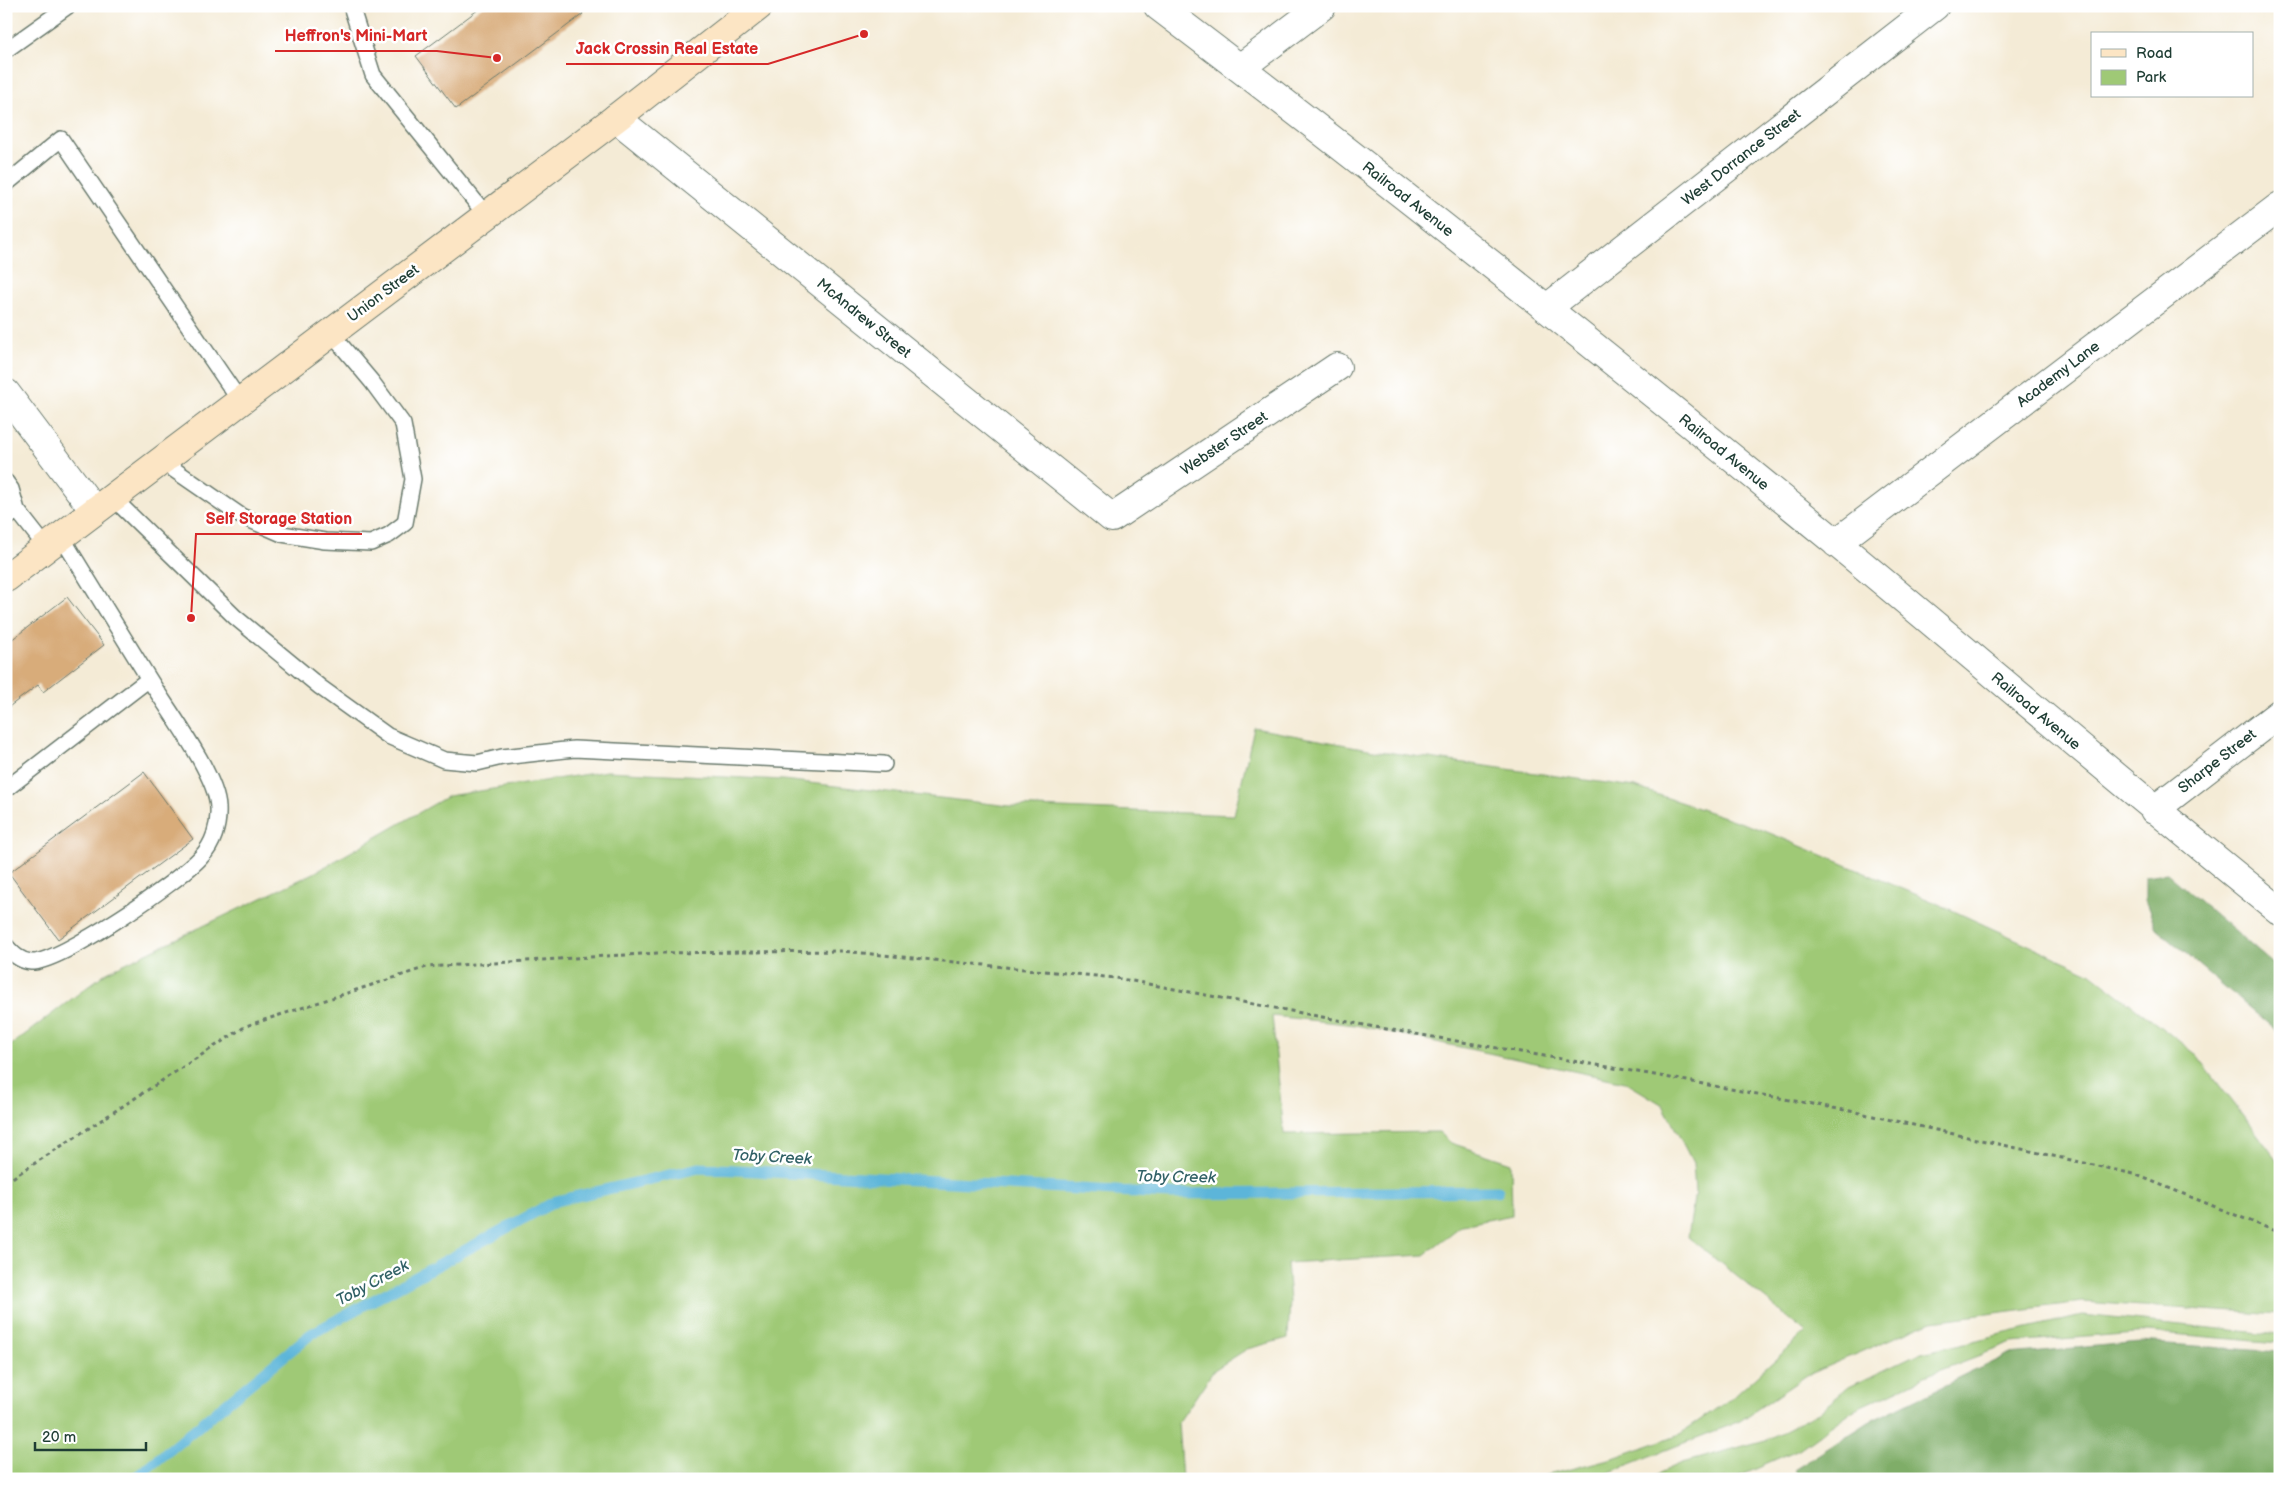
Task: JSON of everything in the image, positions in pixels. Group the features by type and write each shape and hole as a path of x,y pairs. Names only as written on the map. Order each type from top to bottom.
{"main road":[{"name":"Union Street","path":"6,578 616,118 759,6"}],"street":[{"name":"Railroad Avenue","path":"1158,6 1547,308 1836,543 2154,810 2280,911"},
{"path":"1240,68 1322,6"},
{"name":"West Dorrance Street","path":"1547,308 1935,6"},
{"name":"McAndrew Street","path":"616,118 1112,518"},
{"name":"Academy Lane","path":"1836,543 2280,206"},
{"name":"Webster Street","path":"1112,518 1337,368"},
{"path":"6,393 103,503"},
{"name":"Sharpe Street","path":"2154,810 2280,713"}],"lane":[{"path":"6,50 68,6"},
{"path":"351,6 373,75 486,216"},
{"path":"6,184 61,139 240,401"},
{"path":"160,460 241,516 282,534 325,541 371,543 389,535 406,523 413,479 402,424 372,382 330,332"},
{"path":"6,482 11,488 12,515 54,542 149,679 205,769 217,792 218,810 214,838 202,856 182,875 107,927 50,957 32,962 15,956 6,946"},
{"path":"103,503 320,687 388,736 444,760 477,763 502,757 574,749 884,764"},
{"path":"6,789 149,679"}],"path":[{"path":"6,1182 246,1026 428,967 657,953 842,951 1116,978 1375,1027 1855,1112 2134,1174 2280,1233"}],"green space":[{"path":"1254,728 1379,751 1635,787 1760,829 1934,902 2090,973 2197,1055 2280,1164 2280,1315 2082,1302 1932,1321 1807,1375 1740,1421 1592,1479 1533,1479 1616,1457 1680,1434 1736,1395 1806,1332 1688,1237 1695,1192 1693,1163 1663,1105 1625,1082 1356,1025 1272,1016 1284,1134 1439,1132 1451,1143 1511,1163 1512,1215 1462,1225 1424,1255 1287,1263 1290,1301 1288,1338 1247,1349 1214,1370 1178,1423 1182,1479 6,1479 6,1049 107,972 314,873 448,796 607,771 783,780 1010,806 1234,815"},
{"path":"2167,873 2280,970 2280,1034 2156,928 2145,900 2145,876"},
{"path":"2082,1315 2280,1335 2280,1343 2148,1332 2012,1343 1925,1376 1855,1409 1799,1449 1731,1479 1646,1479 1682,1463 1769,1439 1815,1415 1849,1387 1918,1354"},
{"path":"2140,1342 2280,1352 2280,1479 1804,1479 1794,1470 1869,1422 2009,1354"}],"building":[{"path":"483,6 577,6 583,14 456,109 416,56"},
{"path":"67,597 104,645 43,692 38,685 6,709 6,644"},
{"path":"144,772 193,839 58,939 9,873"}],"waterway":[{"name":"Toby Creek","path":"134,1479 311,1334 556,1201 699,1168 1170,1194 1498,1191"}],"place":[{"name":"Jack Crossin Real Estate","path":"864,34"},
{"name":"Heffron's Mini-Mart","path":"497,58"},
{"name":"Self Storage Station","path":"191,618"}]}
